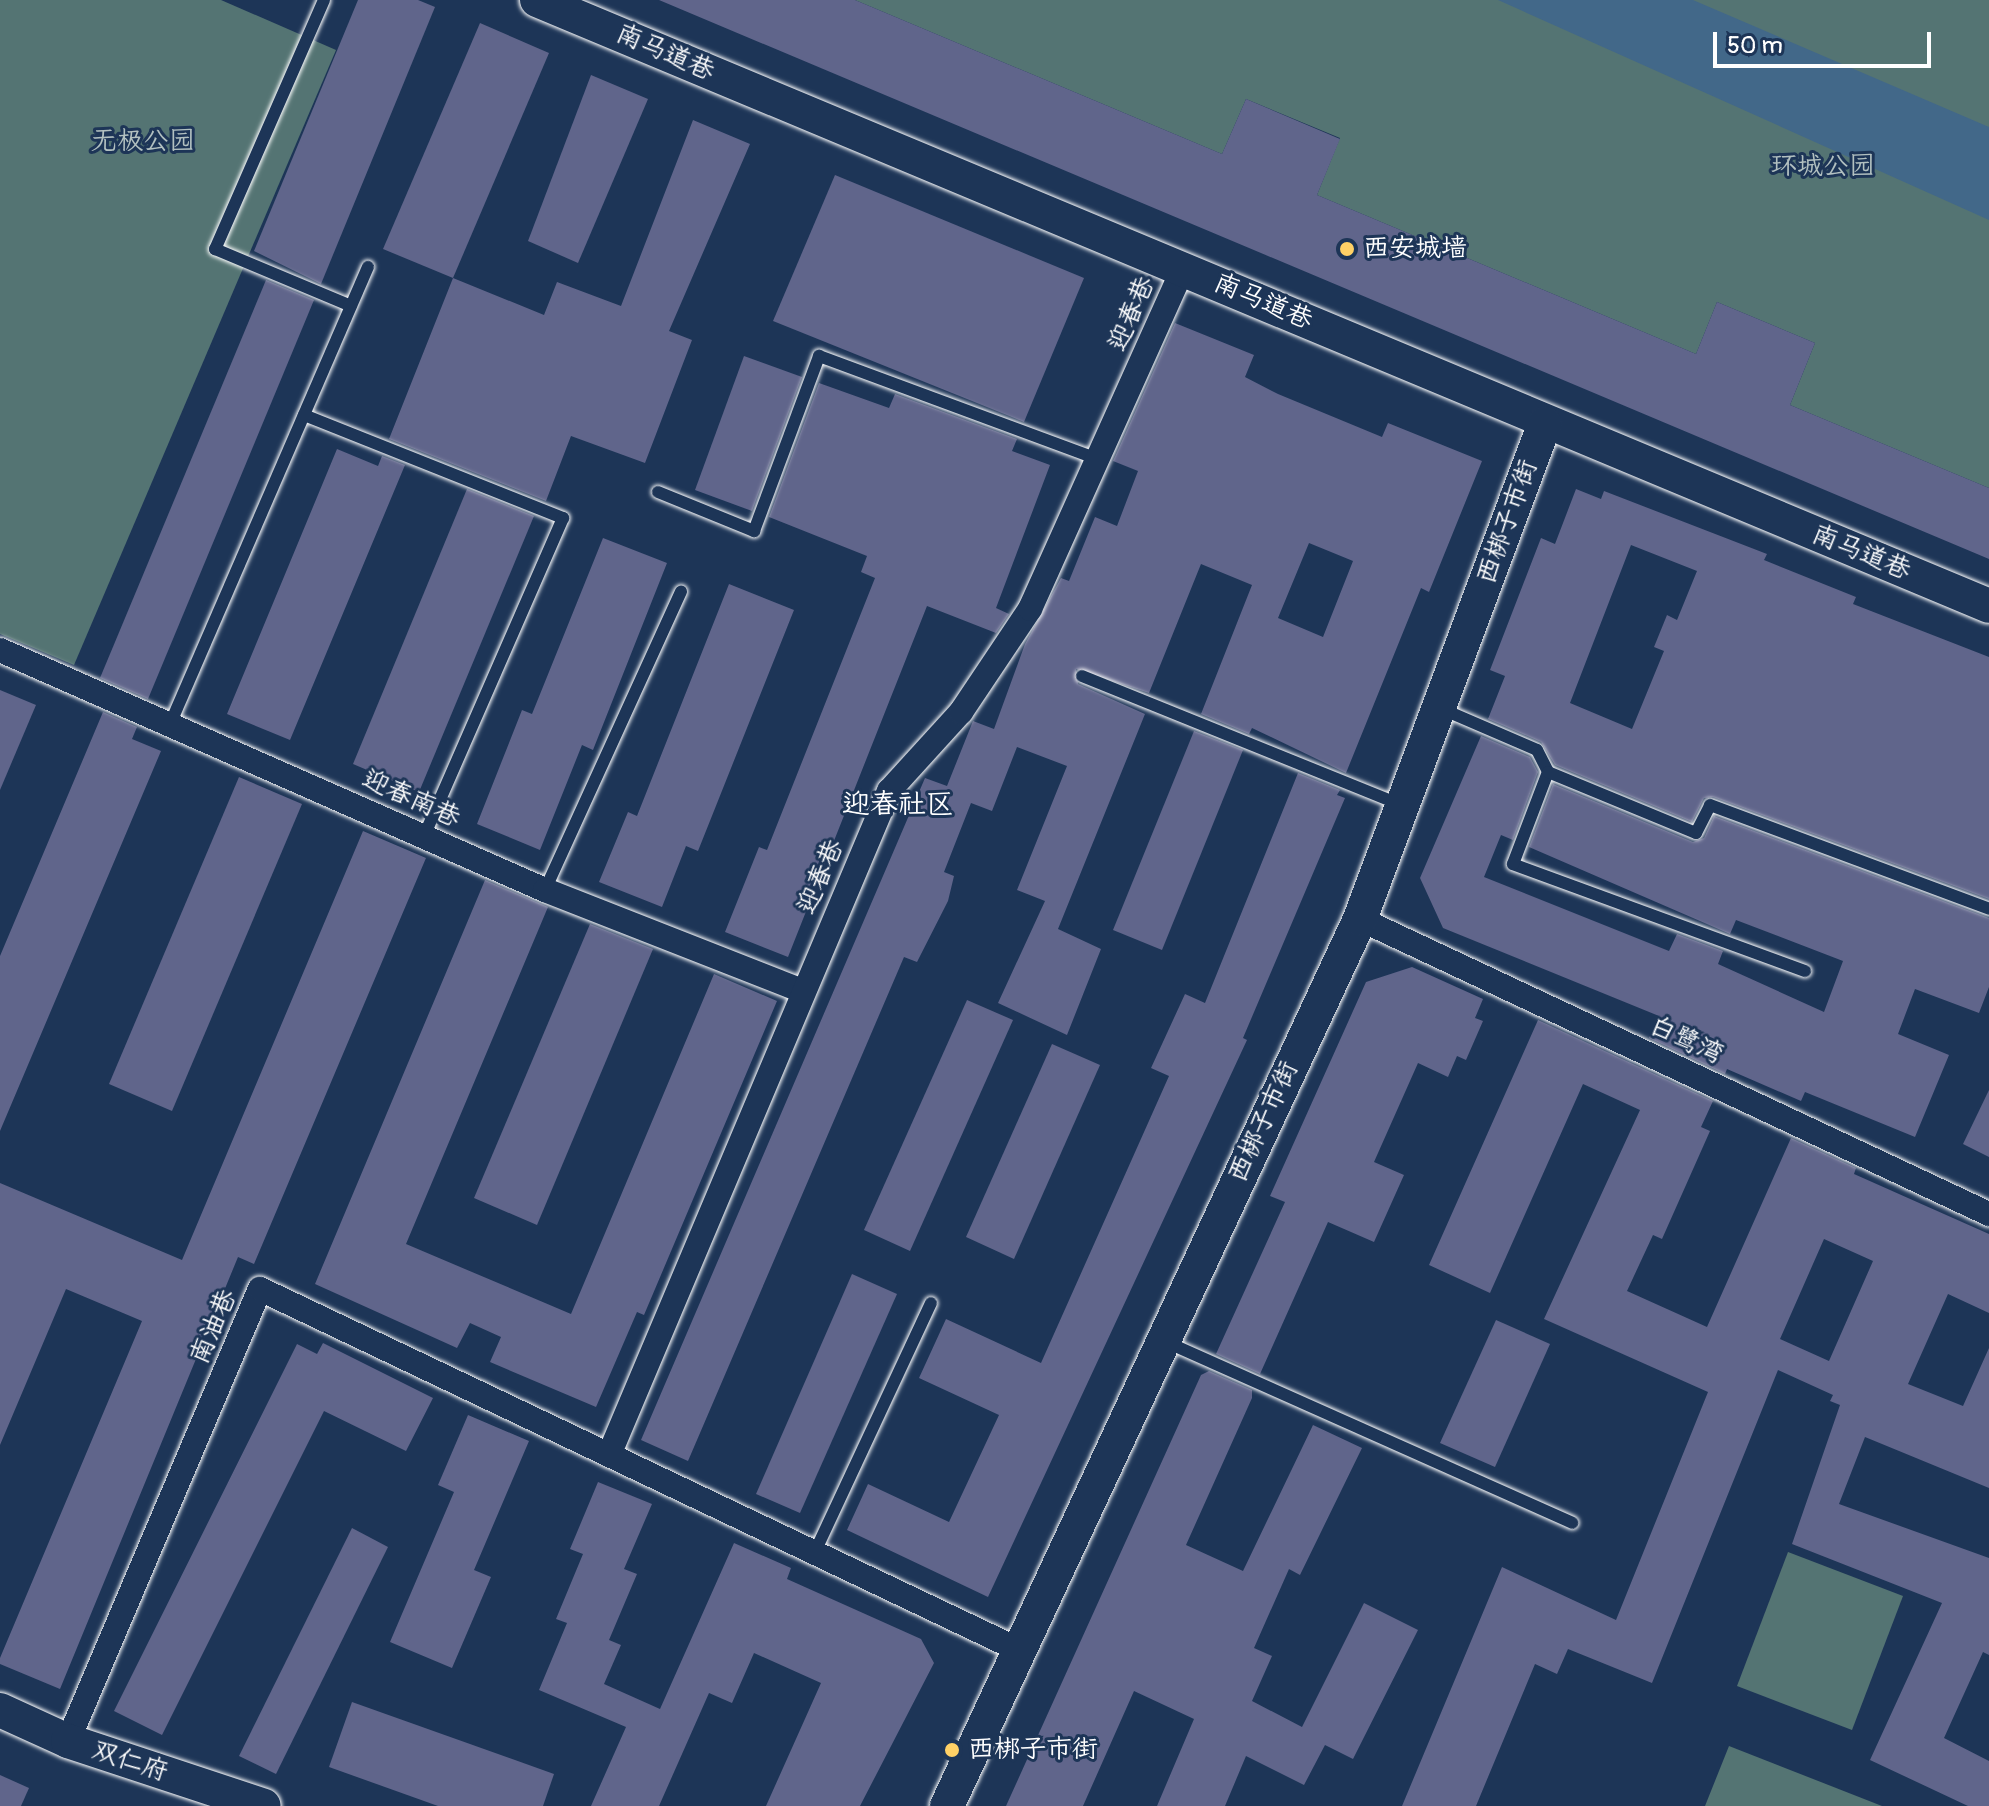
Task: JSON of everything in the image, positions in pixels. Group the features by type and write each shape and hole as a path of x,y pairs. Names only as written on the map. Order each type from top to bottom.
{"street":[{"name":"南马道巷","path":"537,0 1989,606"},
{"name":"迎春巷","path":"609,1455 889,791 961,712 1030,609 1100,460 1183,268"},
{"name":"西梆子市街","path":"947,1806 1015,1648 1360,919 1545,423"},
{"name":"迎春南巷","path":"0,650 171,722 545,890 803,991"},
{"name":"白鹭湾","path":"1360,919 1989,1214"},
{"name":"南油巷","path":"68,1741 260,1289 609,1455"},
{"path":"609,1455 813,1556 1015,1648"},
{"name":"双仁府","path":"0,1710 68,1741 264,1806"}],"lane":[{"path":"324,0 215,249 351,306"},
{"path":"171,722 368,267"},
{"path":"658,492 754,531 819,356 1100,460"},
{"path":"304,415 563,518 424,836"},
{"path":"545,890 681,592"},
{"path":"1082,676 1402,805"},
{"path":"1439,708 1537,750 1548,772 1696,833 1710,805 1989,909"},
{"path":"1548,772 1513,864 1805,971"},
{"path":"813,1556 931,1303"},
{"path":"1161,1339 1572,1523"}],"green space":[{"name":"无极公园","path":"0,0 221,0 336,50 74,665 0,634"},
{"name":"环城公园","path":"855,0 1989,0 1989,488 1790,405 1815,343 1717,302 1696,354 1317,195 1340,138 1246,99 1222,154"},
{"path":"1788,1552 1903,1596 1852,1730 1737,1686"},
{"path":"1729,1746 1882,1806 1705,1806"}],"water":[{"path":"1498,0 1693,0 1989,127 1989,220"}],"building":[{"path":"358,0 418,0 435,7 321,284 254,251"},
{"name":"西安城墙","path":"659,0 855,0 1222,154 1246,99 1340,139 1317,195 1696,354 1717,302 1815,343 1790,405 1989,488 1989,559"},
{"path":"480,23 549,53 453,278 383,249"},
{"path":"591,75 648,99 578,263 528,241"},
{"path":"693,120 750,144 669,331 692,340 645,463 571,436 546,501 389,439 453,278 544,315 557,282 621,306"},
{"path":"835,175 1084,278 1024,422 773,321"},
{"path":"266,280 314,300 148,699 100,678"},
{"path":"1175,323 1254,355 1245,377 1278,394 1382,437 1388,423 1482,461 1429,592 1421,588 1346,773 1252,728 1249,734 1201,714 1252,585 1201,564 1149,693 1076,669 1078,684 1145,714 1058,929 1101,949 1067,1035 998,1003 1045,901 1017,890 1067,766 1017,747 992,811 971,803 944,872 954,876 948,901 917,962 904,957 688,1461 641,1440 925,778 947,786 973,721 994,729 1025,644 1061,578 1069,581 1095,517 1117,526 1138,471 1113,461","holes":["1309,543 1353,561 1323,637 1278,618"]},
{"path":"744,356 802,377 752,511 695,490"},
{"path":"819,383 889,408 895,394 1017,439 1012,451 1050,465 996,608 1009,614 996,633 927,606 788,957 725,932 759,847 767,850 875,578 861,572 867,556 769,517"},
{"path":"337,449 378,466 382,456 405,465 290,740 227,714"},
{"path":"467,489 534,516 419,792 353,764"},
{"path":"1576,489 1601,499 1604,491 1767,554 1764,560 1856,597 1853,604 1989,657 1989,899 1713,797 1704,798 1692,822 1555,765 1541,742 1488,719 1505,676 1490,670 1541,538 1555,544","holes":["1631,545 1697,571 1677,620 1667,615 1654,647 1664,651 1632,729 1570,703"]},
{"path":"603,538 667,563 593,750 582,745 540,850 477,824 522,710 532,714"},
{"path":"729,584 794,610 698,851 686,846 662,907 599,882 628,812 637,816"},
{"path":"0,690 36,705 0,790"},
{"path":"103,712 137,727 132,739 161,751 0,1131 0,956"},
{"path":"1194,731 1243,750 1162,950 1113,930"},
{"path":"1481,736 1530,757 1538,772 1513,840 1501,835 1484,877 1669,951 1677,934 1723,951 1718,964 1824,1012 1843,961 1736,920 1730,934 1529,847 1553,784 1693,842 1704,838 1714,816 1989,918 1989,987 1979,1013 1915,989 1898,1034 1949,1055 1915,1137 1805,1092 1801,1101 1727,1069 1725,1074 1649,1038 1659,1016 1443,928 1420,878"},
{"path":"1298,773 1340,790 1337,795 1345,798 1243,1038 1247,1040 988,1597 847,1530 868,1484 949,1522 999,1415 919,1378 946,1319 1041,1363 1169,1076 1151,1068 1185,994 1205,1003"},
{"path":"239,777 302,804 172,1111 109,1084"},
{"path":"363,831 426,858 254,1264 238,1257 60,1689 0,1664 0,1658 142,1321 66,1289 0,1445 0,1183 182,1260"},
{"path":"485,880 548,907 406,1244 571,1314 714,974 777,1001 644,1315 637,1312 596,1407 490,1362 501,1337 470,1323 457,1348 315,1284"},
{"path":"590,924 653,949 537,1225 474,1198"},
{"path":"1412,967 1483,999 1475,1018 1483,1021 1466,1060 1457,1056 1448,1077 1418,1063 1374,1162 1404,1175 1374,1242 1328,1222 1260,1374 1216,1354 1285,1202 1270,1196 1366,982"},
{"path":"967,1000 1013,1020 910,1251 864,1230"},
{"path":"1538,1020 1713,1101 1701,1127 1710,1131 1662,1239 1653,1235 1627,1291 1707,1327 1791,1138 1856,1168 1854,1174 1989,1234 1989,1313 1948,1294 1908,1384 1963,1406 1989,1348 1989,1488 1865,1437 1839,1504 1989,1558 1989,1655 1983,1652 1944,1738 1989,1761 1989,1806 1968,1806 1870,1760 1942,1603 1792,1544 1840,1405 1830,1401 1833,1395 1778,1370 1652,1683 1568,1649 1557,1674 1535,1664 1476,1806 1402,1806 1502,1567 1616,1620 1708,1392 1544,1319 1640,1110 1583,1084 1490,1293 1429,1265","holes":["1824,1239 1873,1261 1829,1361 1780,1339"]},
{"path":"1052,1044 1100,1065 1014,1259 966,1237"},
{"path":"1989,1090 1989,1157 1963,1144"},
{"path":"852,1274 897,1294 800,1513 756,1494"},
{"path":"1496,1320 1550,1344 1495,1467 1440,1443"},
{"path":"323,1343 433,1398 406,1451 324,1411 162,1735 114,1711 297,1344 317,1354"},
{"path":"1209,1371 1252,1390 1252,1398 1186,1545 1243,1571 1313,1425 1362,1448 1300,1575 1289,1569 1254,1648 1272,1656 1252,1701 1302,1727 1364,1603 1418,1630 1353,1759 1325,1745 1304,1785 1246,1756 1225,1806 1157,1806 1194,1719 1134,1691 1083,1806 1006,1806 1201,1375"},
{"path":"468,1415 529,1441 474,1570 491,1577 452,1668 390,1642 454,1492 438,1485"},
{"path":"598,1482 652,1504 624,1569 637,1574 609,1640 621,1645 604,1684 660,1709 734,1543 791,1568 787,1579 921,1639 934,1663 860,1806 766,1806 821,1683 754,1653 732,1703 709,1693 659,1806 591,1806 626,1727 539,1690 567,1623 556,1619 583,1554 570,1549"},
{"path":"352,1528 388,1547 276,1774 239,1756"},
{"path":"352,1702 554,1774 543,1806 438,1806 329,1767"},
{"path":"0,1775 29,1788 21,1806 0,1806"}],"place":[{"name":"西安城墙","path":"1347,249"},
{"name":"西梆子市街","path":"952,1750"}],"district":[{"name":"迎春社区","path":"898,805"}]}
